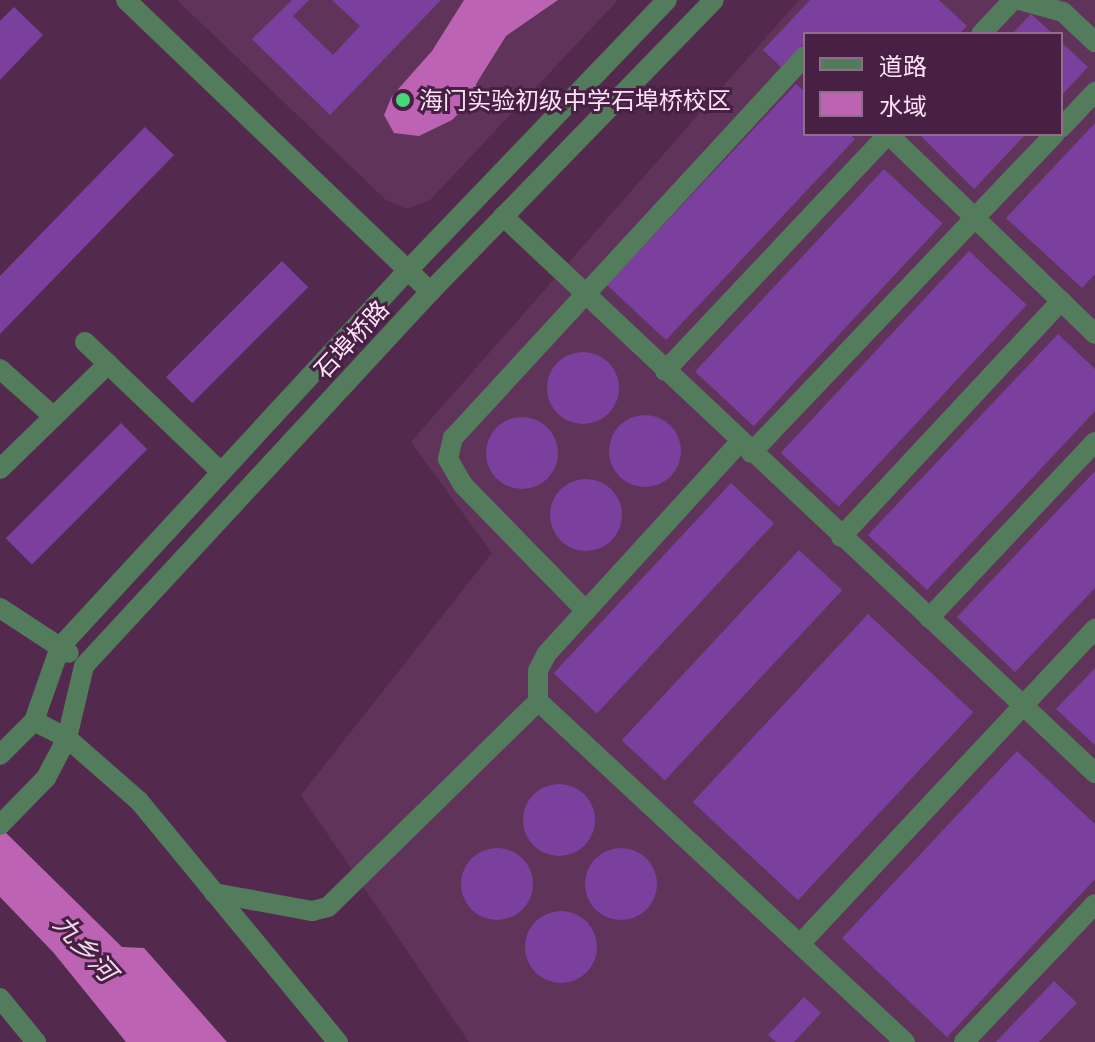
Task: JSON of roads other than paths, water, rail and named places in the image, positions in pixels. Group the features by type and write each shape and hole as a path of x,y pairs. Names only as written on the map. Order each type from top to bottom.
{"street":[{"path":"126,0 430,292"},
{"name":"石埠桥路","path":"34,721 60,647 408,270 667,0"},
{"name":"石埠桥路","path":"0,825 46,778 67,738 84,666 430,292 714,0"},
{"path":"983,32 1013,0"},
{"path":"1020,0 1063,12 1095,42"},
{"path":"586,611 463,485 448,459 453,438 803,58"},
{"path":"1063,126 1095,92"},
{"path":"665,371 886,136"},
{"path":"890,136 1061,301 1090,320"},
{"path":"214,893 312,911 328,907 538,701 538,671 547,653 586,611 1053,136"},
{"path":"503,216 745,448 1095,773"},
{"path":"841,537 1061,301"},
{"path":"85,342 221,472"},
{"path":"0,469 108,364"},
{"path":"0,369 53,416"},
{"path":"929,618 1095,442"},
{"path":"0,608 84,666"},
{"path":"800,944 1095,629"},
{"path":"538,701 905,1042"},
{"path":"2,753 34,721 67,738 139,801 338,1042"},
{"path":"964,1042 1095,904"},
{"path":"0,998 36,1042"}],"water":[{"path":"464,0 558,0 506,36 476,84 477,95 452,120 419,136 394,133 384,115 392,96 432,51"},
{"name":"九乡河","path":"0,827 122,947 144,948 227,1042 126,1042 53,952 0,897"}],"place":[{"name":"海门实验初级中学石埠桥校区","path":"403,100"}]}
